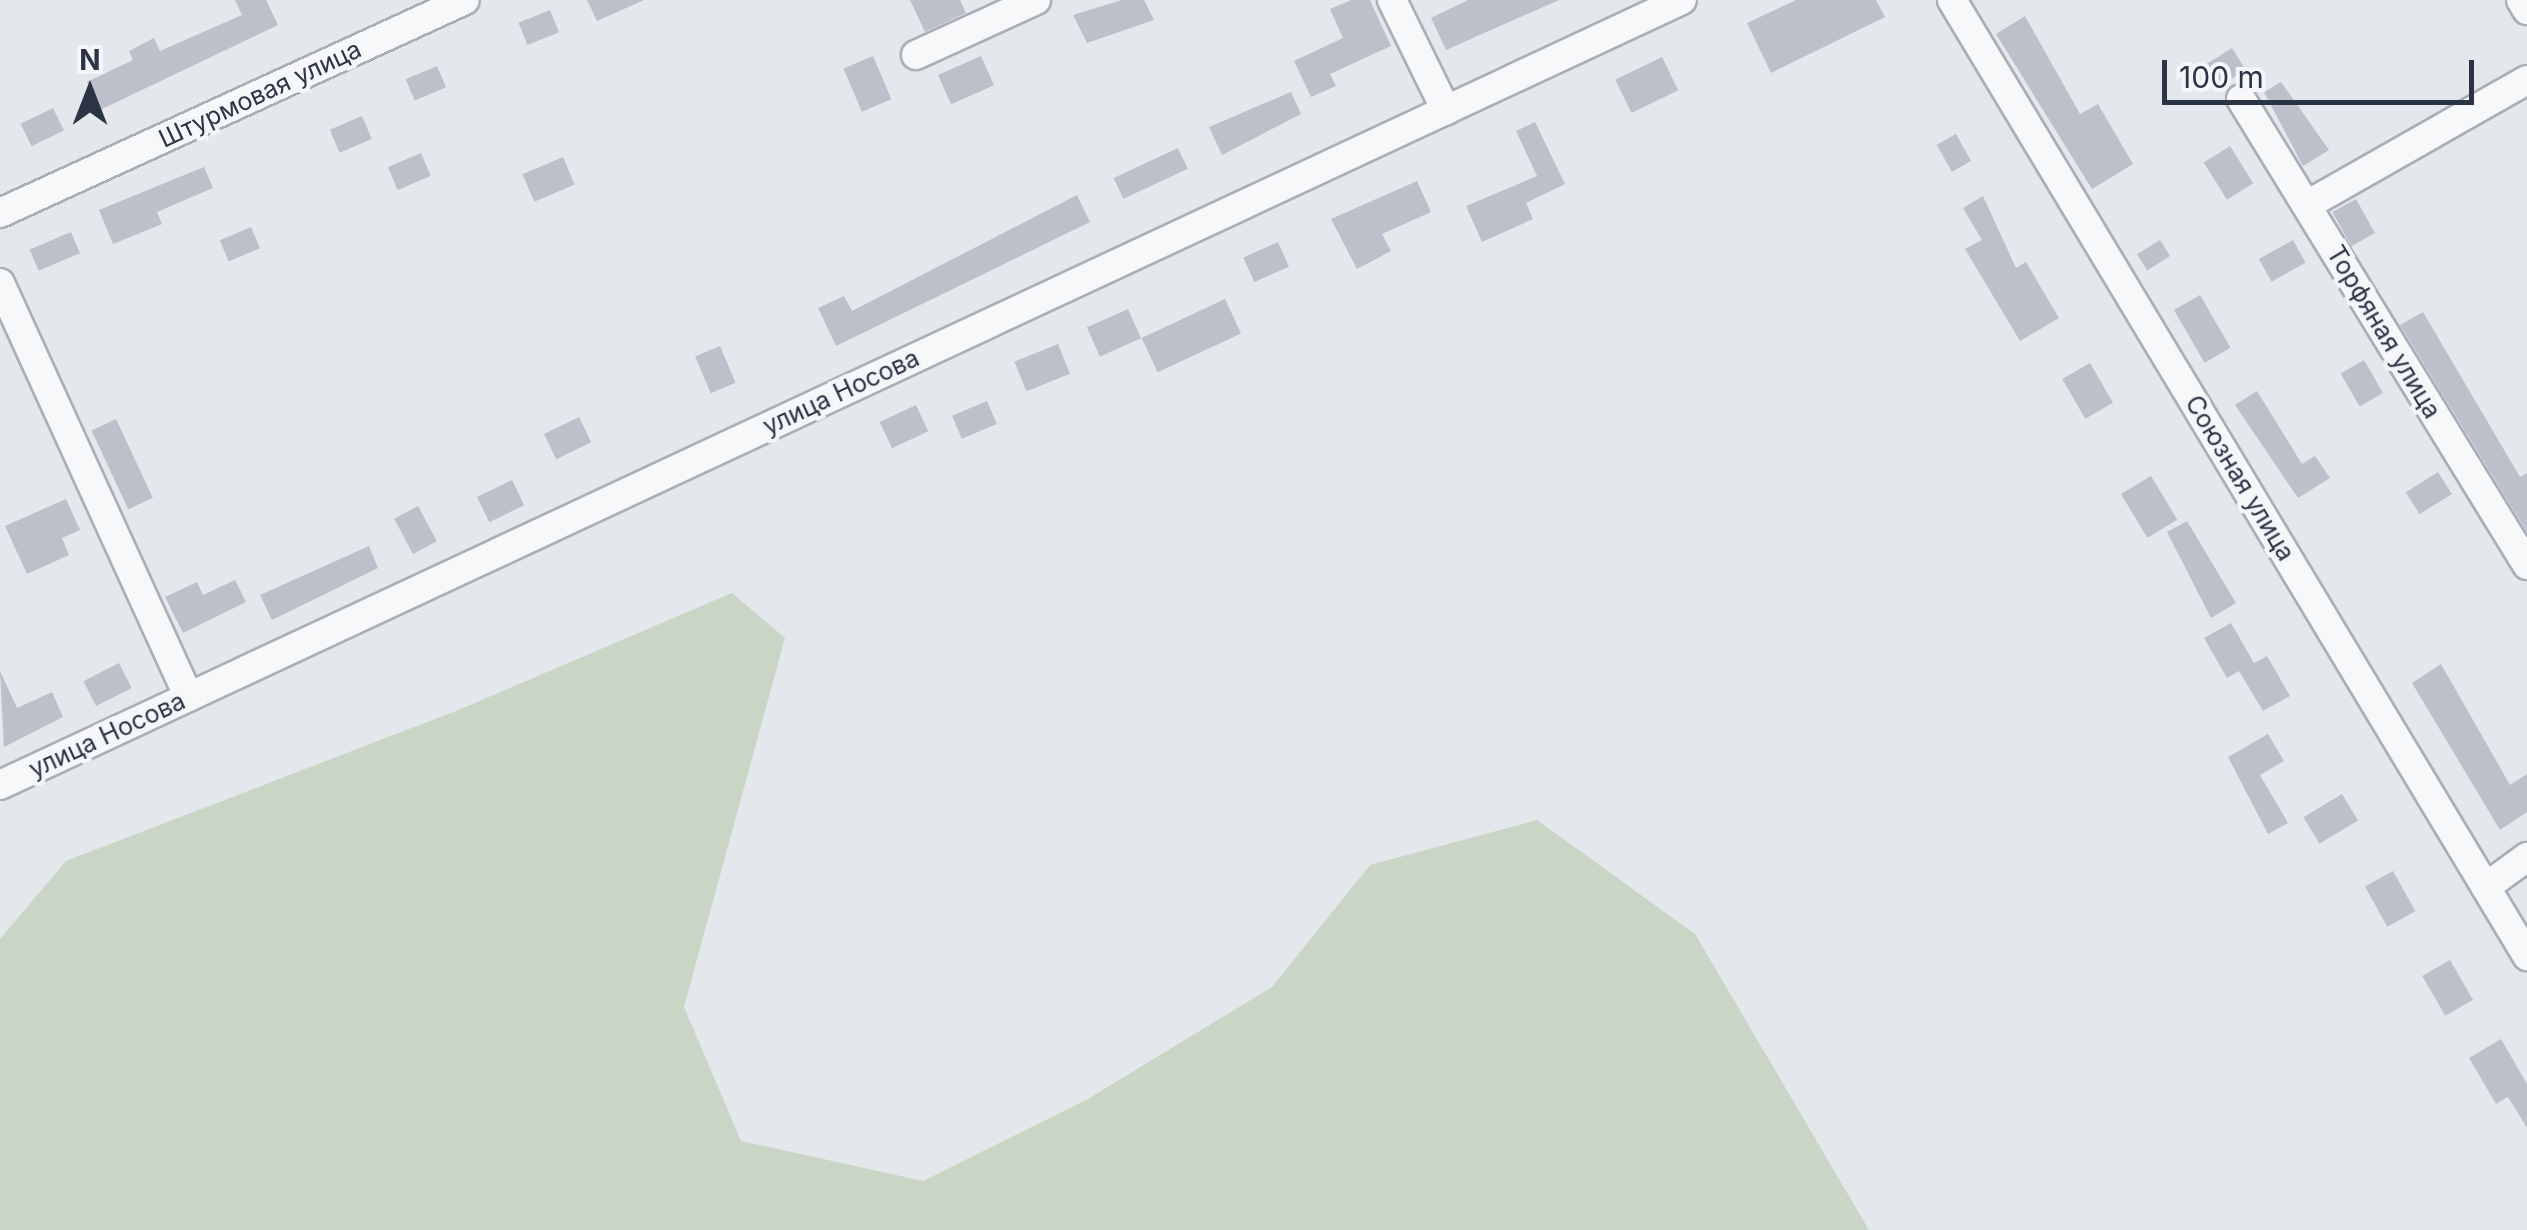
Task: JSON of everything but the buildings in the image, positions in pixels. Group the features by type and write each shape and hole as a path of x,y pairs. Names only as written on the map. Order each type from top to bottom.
{"street":[{"name":"Штурмовая улица","path":"0,213 465,0"},
{"path":"916,55 1036,0"},
{"path":"1392,0 1446,110"},
{"name":"улица Носова","path":"0,784 1682,0"},
{"name":"Союзная улица","path":"1952,0 2527,956"},
{"path":"2520,0 2527,10"},
{"path":"2307,206 2527,80"},
{"name":"Торфяная улица","path":"2241,99 2527,565"},
{"path":"0,283 188,697"},
{"path":"2486,887 2527,857"}],"green space":[{"path":"732,593 785,638 684,1007 741,1141 923,1181 1086,1100 1272,987 1370,865 1537,820 1695,934 1869,1230 0,1230 0,939 66,861 456,711"}]}
